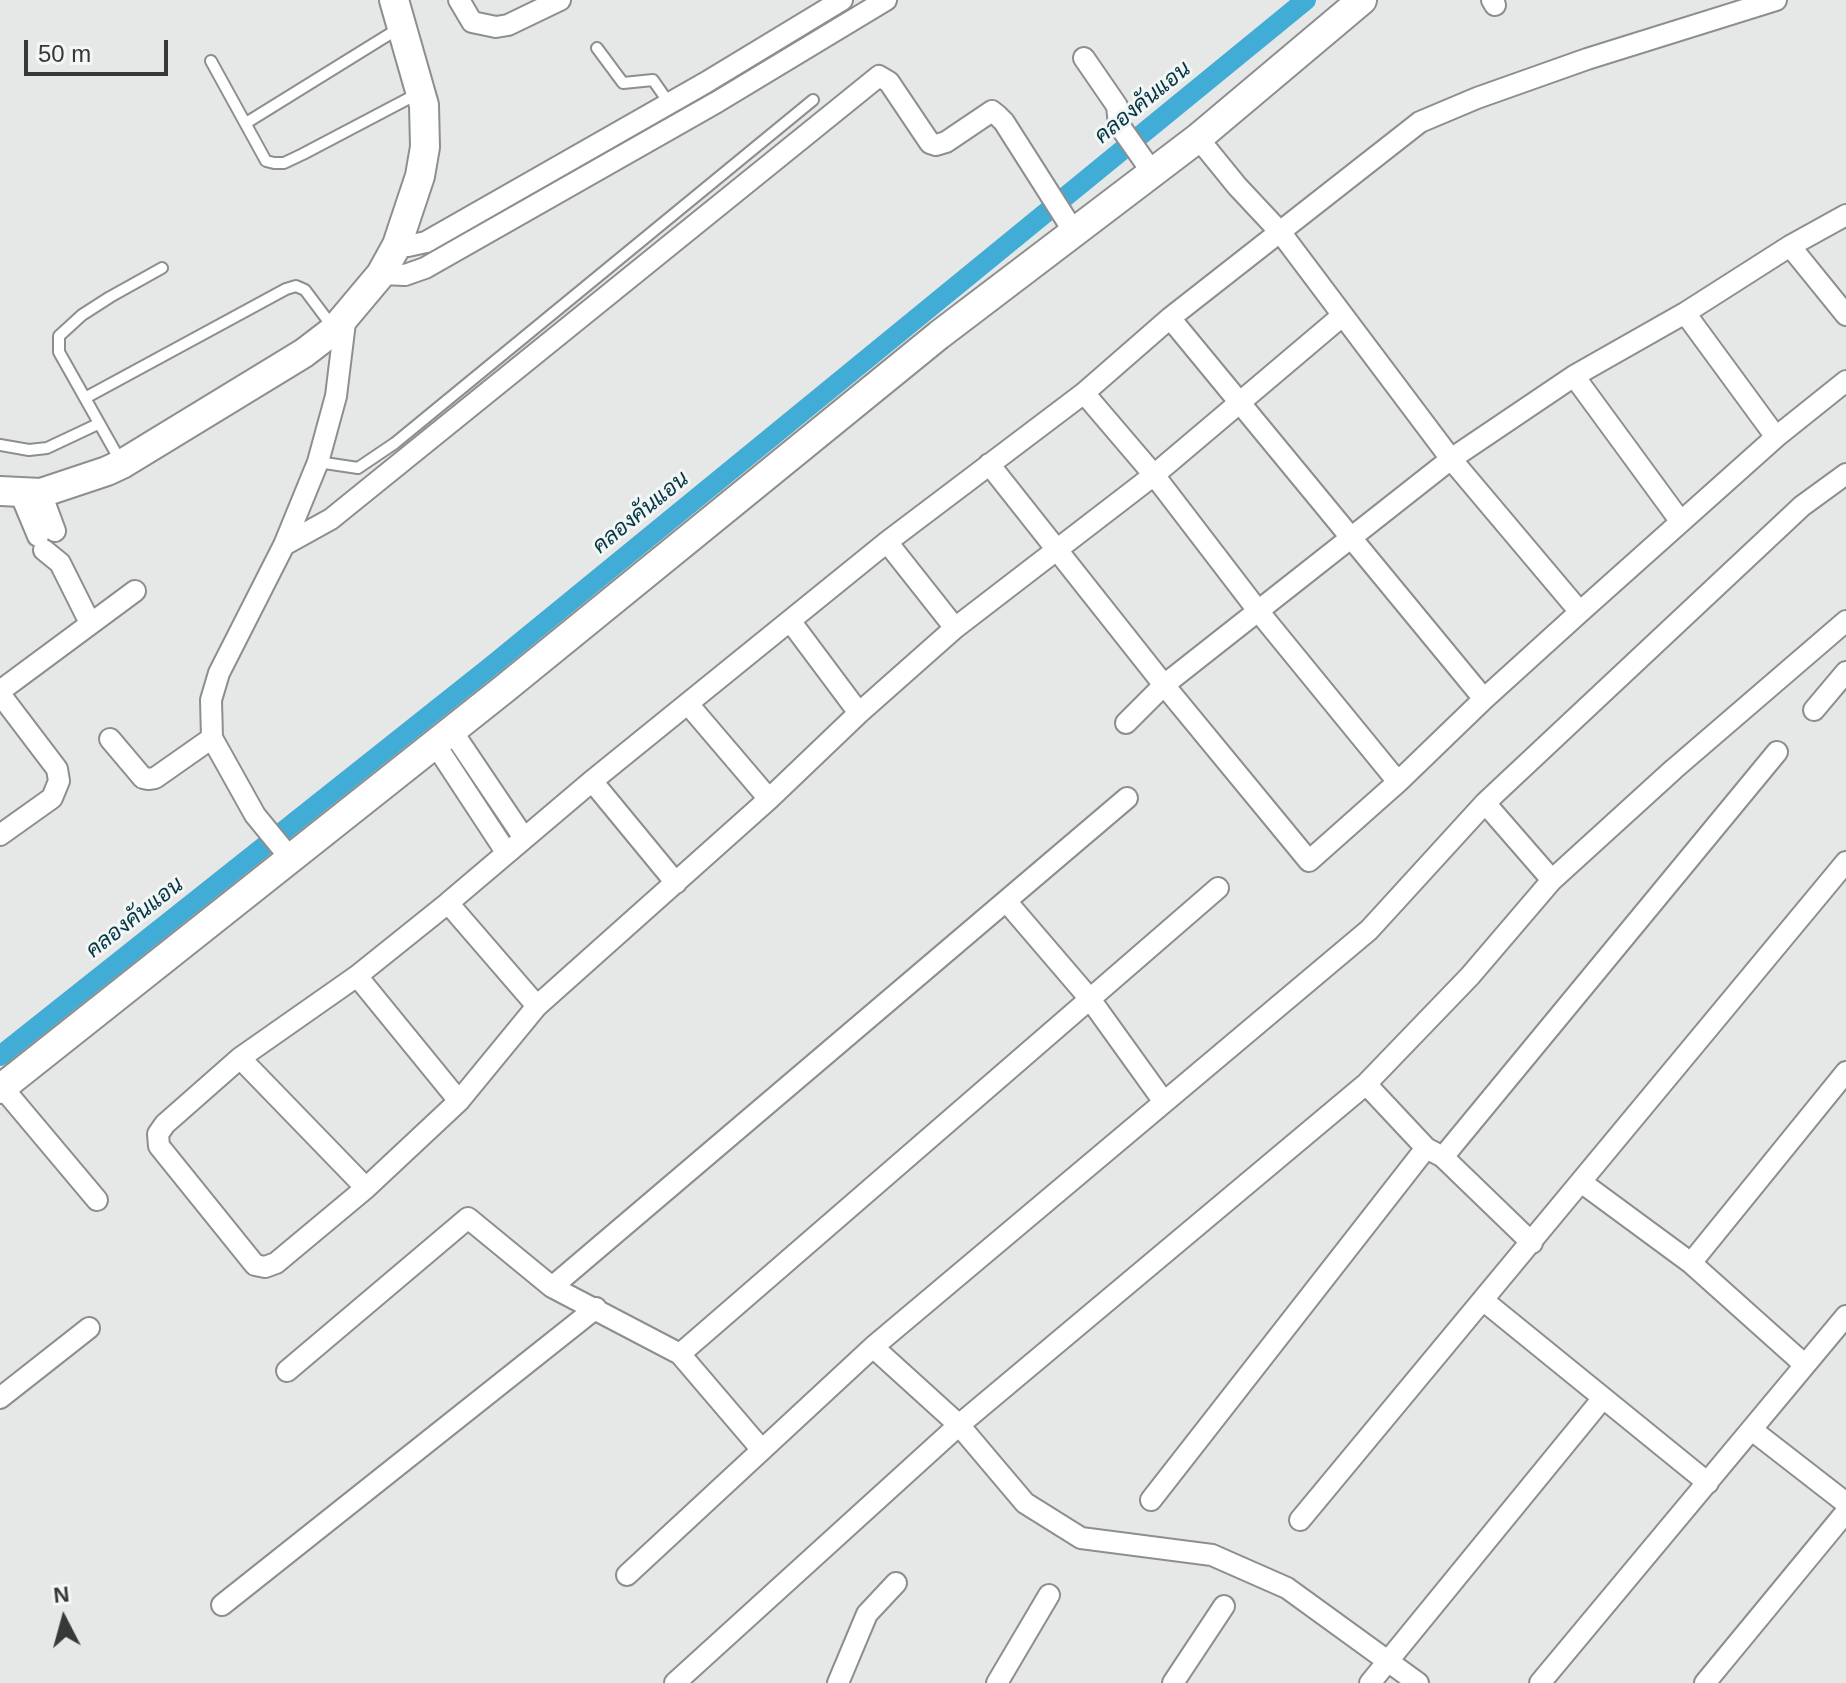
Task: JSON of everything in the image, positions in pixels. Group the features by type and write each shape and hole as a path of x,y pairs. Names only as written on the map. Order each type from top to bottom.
{"street":[{"path":"459,0 472,22 485,27 508,25 560,0"},
{"path":"397,245 426,242 705,83 842,0"},
{"path":"381,274 405,275 425,268 717,102 886,0"},
{"path":"1342,316 1154,475 955,628 859,713 769,799 537,1006 459,1101 366,1188 276,1263 265,1267 255,1265 159,1146 158,1134 165,1124 240,1058 357,976 887,542 1084,393 1170,318 1420,122 1587,59 1776,0"},
{"path":"97,1200 1,1088 287,855 443,738 939,335 1069,223 1148,167 1198,138 1348,4"},
{"path":"90,623 20,492 107,471 122,464 304,353 340,322 381,274 397,245 420,176 425,147 424,105 401,8"},
{"path":"1084,58 1117,106 1119,125 1148,167"},
{"path":"284,545 331,519 873,78 879,76 889,82 930,143 936,145 946,142 992,111 1004,122 1069,223"},
{"path":"705,83 717,102"},
{"path":"1198,138 1281,233 1451,459 1580,612"},
{"path":"1126,723 1164,685 1451,459 1574,376 1846,215"},
{"path":"1790,246 1846,315"},
{"path":"1685,313 1776,437"},
{"path":"1170,318 1484,699"},
{"path":"287,855 255,815 212,738 211,700 219,673 284,545 318,462 336,396 340,322"},
{"path":"1574,376 1681,522"},
{"path":"989,464 1164,685 1309,861 1580,612 1776,437 1846,381"},
{"path":"1084,393 1154,475 1259,612 1398,782"},
{"path":"627,1575 873,1347 1369,930 1485,803 1802,506 1846,474"},
{"path":"887,542 955,628"},
{"path":"0,835 52,798 59,781 57,769 0,692 135,591"},
{"path":"675,1683 959,1425 1366,1084 1470,976 1552,880 1674,769 1846,621"},
{"path":"791,622 859,713"},
{"path":"1814,710 1846,672"},
{"path":"688,704 769,799"},
{"path":"110,739 143,778 148,779 155,778 212,738"},
{"path":"443,738 524,838"},
{"path":"443,738 506,852"},
{"path":"1151,1500 1435,1153 1777,752"},
{"path":"592,781 676,883"},
{"path":"552,1287 1127,798"},
{"path":"1485,803 1552,880"},
{"path":"1300,1520 1846,862"},
{"path":"680,1354 1218,888"},
{"path":"1006,901 1090,999 1164,1102"},
{"path":"448,903 537,1006"},
{"path":"357,976 459,1101"},
{"path":"240,1058 366,1188"},
{"path":"1691,1263 1846,1072"},
{"path":"1366,1084 1532,1243"},
{"path":"1581,1182 1691,1263 1805,1365"},
{"path":"287,1371 468,1218 552,1287 680,1354 762,1450"},
{"path":"1484,1301 1708,1483"},
{"path":"222,1605 596,1308"},
{"path":"1540,1683 1846,1316"},
{"path":"0,1398 89,1328"},
{"path":"873,1347 959,1425 1025,1503 1081,1538 1212,1555 1287,1588 1418,1683"},
{"path":"1370,1683 1603,1398"},
{"path":"1752,1430 1846,1503"},
{"path":"1705,1683 1846,1512"},
{"path":"838,1683 867,1614 896,1583"},
{"path":"997,1683 1049,1595"},
{"path":"1173,1683 1224,1606"}],"lane":[{"path":"246,123 401,8"},
{"path":"597,48 623,83 653,80 669,103"},
{"path":"211,61 266,161 284,163 421,92"},
{"path":"318,462 358,468 395,443 813,100"},
{"path":"122,464 59,352 59,336 82,315 162,268"},
{"path":"85,398 296,286 305,290 340,322"},
{"path":"0,445 29,450 47,448 98,424"}],"waterway":[{"name":"คลองคันแอน","path":"0,1056 490,667 1306,0"}]}
